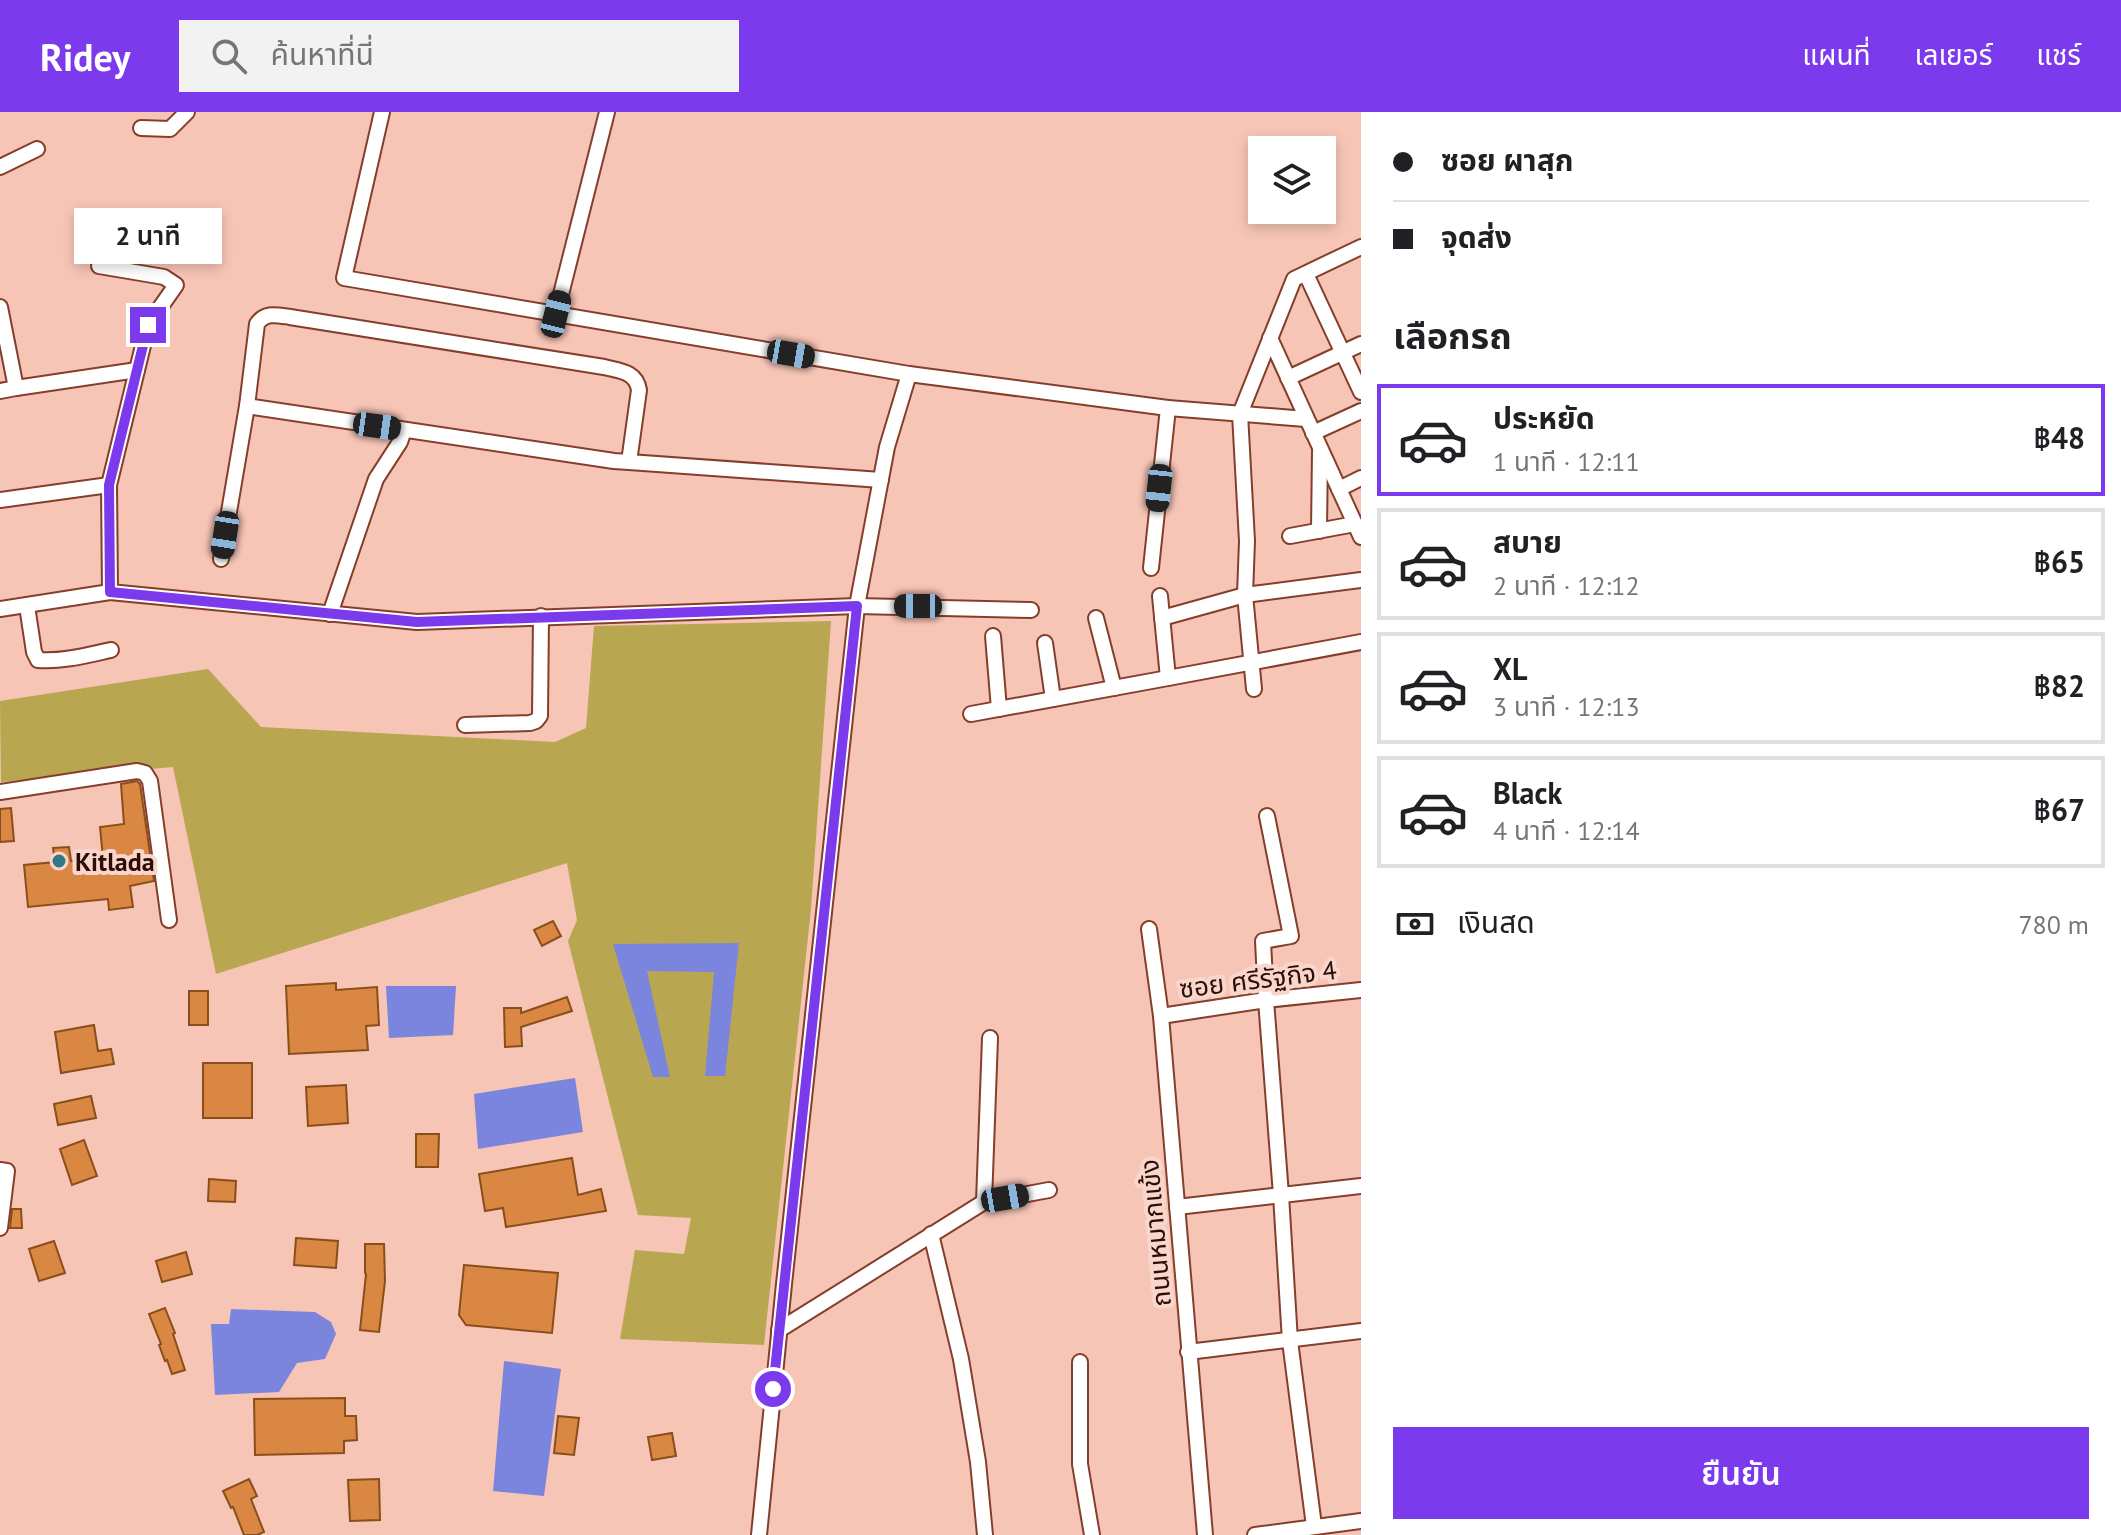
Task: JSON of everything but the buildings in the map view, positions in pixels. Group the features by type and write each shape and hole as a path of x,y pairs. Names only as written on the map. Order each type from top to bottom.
{"street":[{"path":"141,128 170,129 187,112"},
{"path":"382,112 344,278 909,374 1168,408 1306,419"},
{"path":"556,314 607,112"},
{"path":"0,167 37,149"},
{"path":"1254,689 1245,595 1247,541 1240,414 1294,279 1359,253"},
{"path":"99,266 164,277 176,285 148,325 109,485 110,592"},
{"path":"1306,274 1361,392"},
{"path":"0,307 16,388"},
{"path":"221,559 259,322 267,315 604,367 632,375 639,390 629,462"},
{"path":"1270,338 1358,531 1319,531 1290,536"},
{"path":"1288,378 1361,344"},
{"path":"0,391 137,370"},
{"path":"759,1535 857,606 887,447 909,374"},
{"path":"247,406 629,462 881,480"},
{"path":"1151,568 1168,408"},
{"path":"1313,433 1361,411"},
{"path":"330,614 376,479 400,442 404,430"},
{"path":"1319,531 1320,448"},
{"path":"1339,489 1361,478"},
{"path":"0,500 109,485"},
{"path":"1162,618 1245,595 1361,580"},
{"path":"0,609 110,592 417,622 857,606 1031,610"},
{"path":"1160,596 1168,678"},
{"path":"27,606 38,660 111,650"},
{"path":"465,725 530,723 540,716 541,616"},
{"path":"1096,618 1114,688"},
{"path":"993,636 999,709"},
{"path":"971,714 1361,642"},
{"path":"1045,643 1053,699"},
{"path":"0,792 137,771 145,773 150,781 169,920"},
{"path":"1267,816 1291,936 1263,941 1290,1341 1314,1526"},
{"name":"ถนนหมากแข้ง","path":"1149,929 1161,1016 1205,1535"},
{"name":"ซอย ศรีรัฐกิจ 4","path":"1161,1016 1361,990"},
{"path":"984,1202 990,1038"},
{"path":"0,1170 7,1171 0,1228"},
{"path":"1177,1207 1361,1186"},
{"path":"779,1330 984,1202 1049,1190"},
{"path":"931,1234 961,1359 978,1462 985,1535"},
{"path":"1188,1352 1361,1331"},
{"path":"1080,1362 1080,1464 1092,1535"},
{"path":"1255,1535 1361,1521"}],"shaded area":[{"path":"831,621 811,909 764,1345 620,1339 635,1250 684,1254 691,1218 638,1215 568,941 577,920 567,863 216,974 173,767 1,782 0,701 208,669 261,727 555,742 586,728 594,626"}],"water":[{"path":"739,943 725,1076 705,1076 714,972 647,971 670,1077 653,1077 613,944"},
{"path":"386,986 456,986 453,1035 389,1038"},
{"path":"575,1078 583,1132 478,1149 474,1094"},
{"path":"231,1309 315,1312 331,1322 336,1334 325,1359 297,1363 279,1392 215,1395 211,1324 229,1324"},
{"path":"504,1361 561,1369 544,1496 493,1491"}],"place":[{"name":"Kitlada","path":"59,861"}],"route":[{"path":"148,325 109,485 110,592 417,622 857,606 773,1389"}]}
